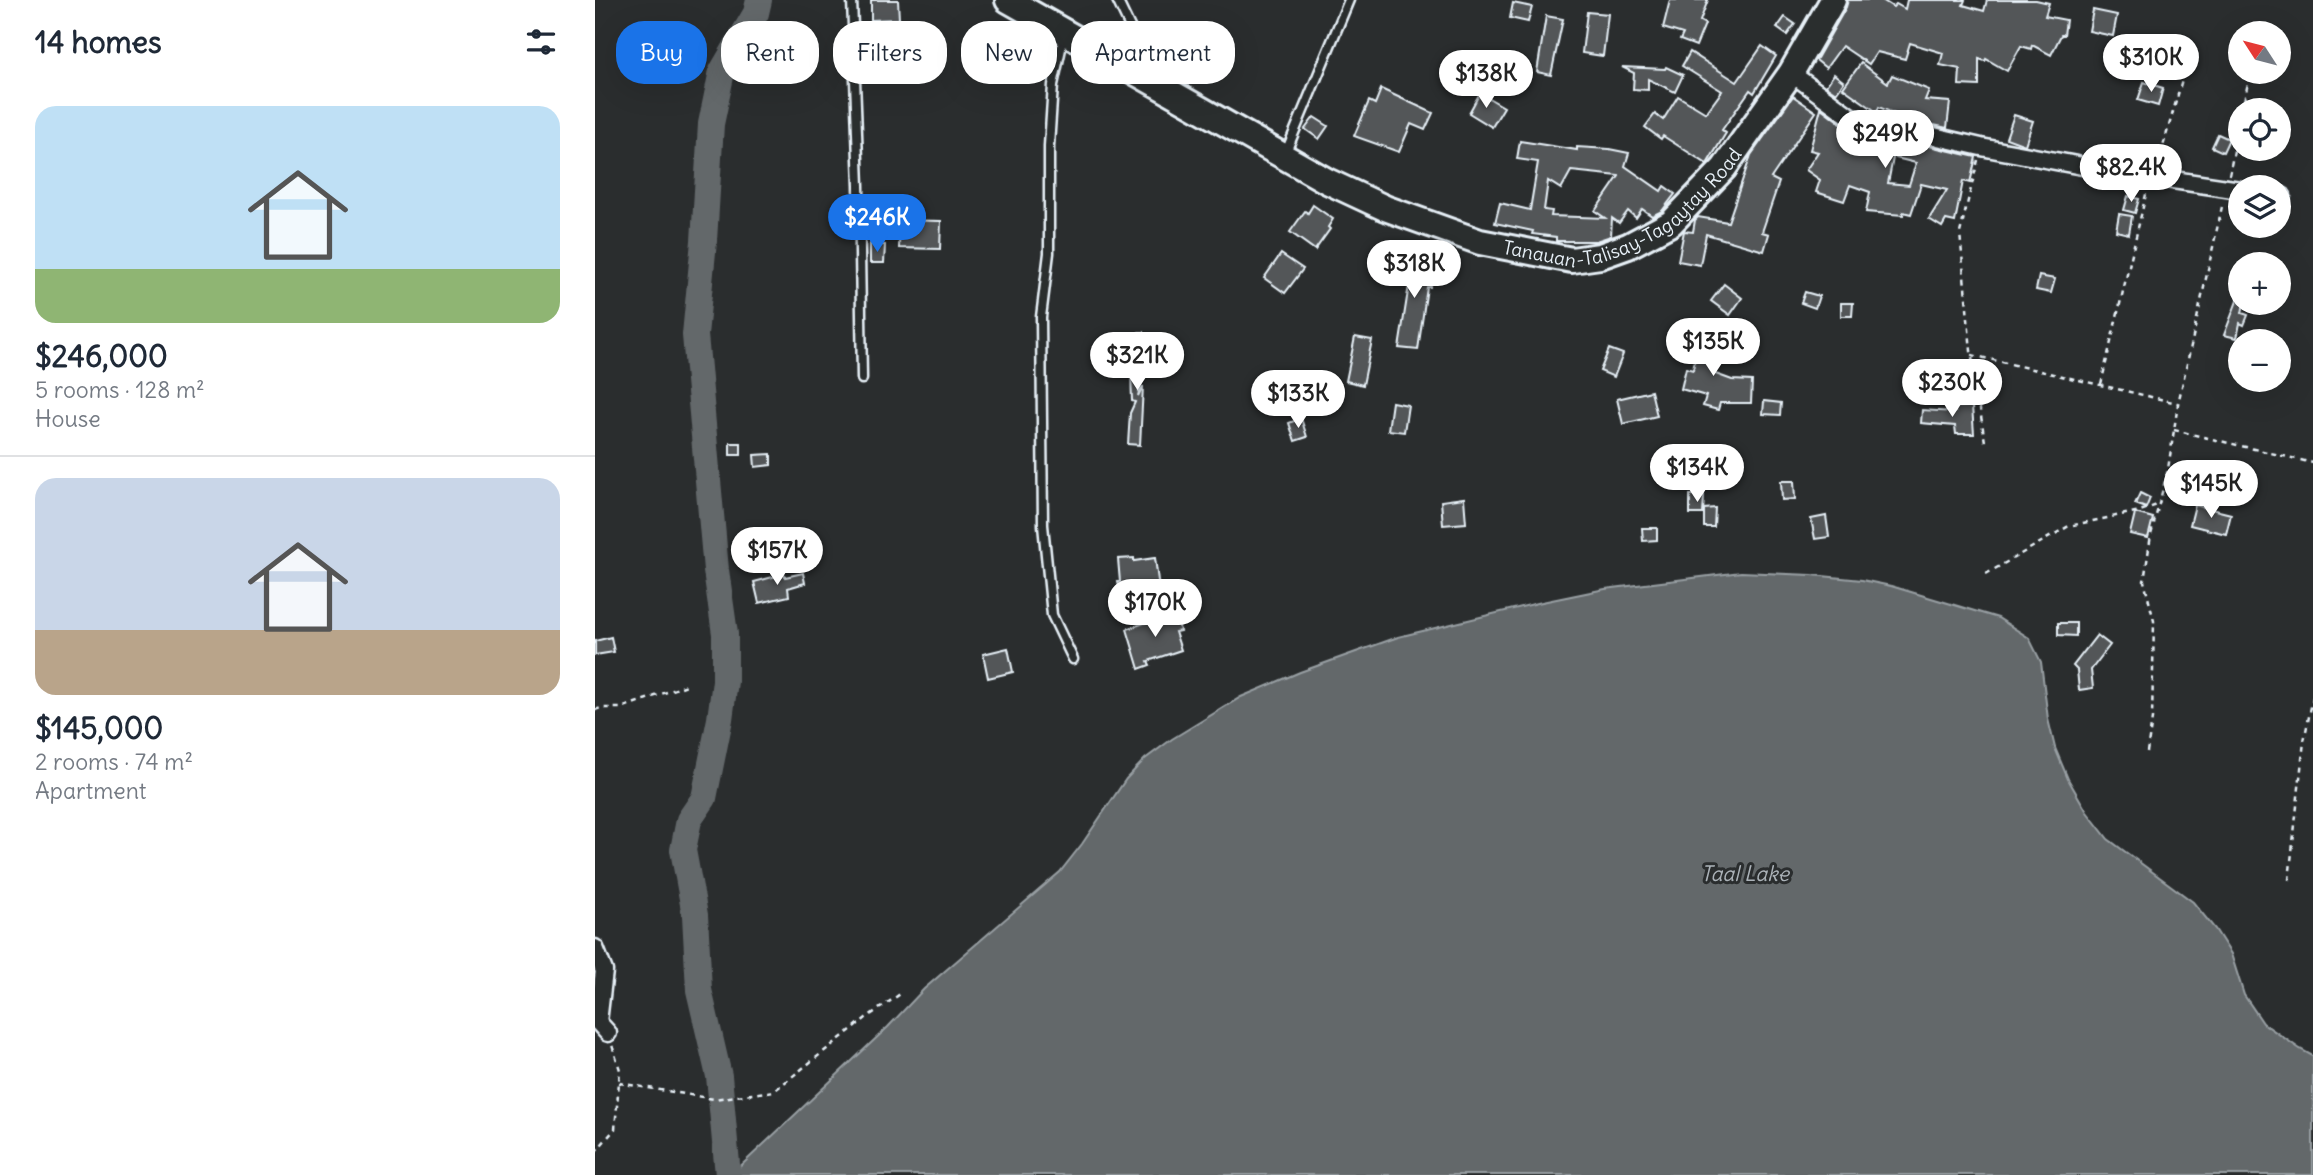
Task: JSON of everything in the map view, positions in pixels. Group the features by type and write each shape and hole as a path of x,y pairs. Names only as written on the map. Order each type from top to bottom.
{"main road":[{"name":"Tanauan-Talisay-Tagaytay Road","path":"1008,0 1032,6 1071,36"},
{"name":"Tanauan-Talisay-Tagaytay Road","path":"1157,84 1327,181 1385,208 1431,227 1479,242 1572,260 1600,256 1628,246 1671,223 1724,168 1791,73 1833,0"}],"street":[{"path":"1791,73 1851,117 1981,147 2228,188"},
{"path":"595,948 604,971 598,1022 608,1033"}],"lane":[{"path":"852,0 862,379"},
{"path":"1117,0 1127,21"},
{"path":"1284,157 1349,0"},
{"path":"1064,32 1053,85 1049,146 1049,253 1041,317 1043,525 1052,615 1073,659"}],"path":[{"path":"2101,384 2152,177 2189,56"},
{"path":"1981,147 1960,233 1972,355 1985,442"},
{"path":"2147,752 2153,719 2154,621 2144,581 2178,404 2228,209"},
{"path":"1972,355 2178,404"},
{"path":"2174,430 2313,463"},
{"path":"1986,574 2069,526 2140,511 2159,504"},
{"path":"595,710 621,708 687,685"},
{"path":"2288,880 2304,741 2313,697"},
{"path":"619,1083 714,1099 774,1091 903,992"},
{"path":"595,1152 615,1129 621,1070 608,1033"}],"water":[{"name":"Taal Lake","path":"1741,572 1812,575 1891,586 1998,618 2029,638 2041,662 2048,719 2055,748 2068,779 2087,812 2108,839 2193,902 2231,954 2244,995 2263,1023 2313,1056 2313,1175 731,1175 888,1027 924,989 1060,872 1126,779 1145,759 1172,739 1241,697 1300,672 1398,637 1605,589"}],"building":[{"path":"871,0 898,0 899,19 871,20"},
{"path":"1670,0 1708,0 1700,21 1705,24 1696,46 1680,40 1683,34 1663,28"},
{"path":"1848,0 1882,0 1893,7 1896,4 1905,9 1907,0 1965,0 1963,5 1984,11 1987,0 2036,0 2049,3 2045,16 2066,20 2064,35 2061,35 2051,55 2032,45 2031,49 2021,46 2007,71 1986,59 1979,59 1979,86 1959,85 1960,69 1940,65 1943,53 1910,43 1905,59 1877,52 1869,64 1842,46 1826,68 1816,60"},
{"path":"1513,3 1532,7 1528,22 1510,18"},
{"path":"2093,10 2117,15 2113,36 2089,31"},
{"path":"1587,12 1608,14 1603,56 1582,53"},
{"path":"1546,16 1563,19 1551,75 1537,72"},
{"path":"1785,17 1795,24 1787,35 1777,28"},
{"path":"1762,46 1776,56 1754,93 1750,90 1722,130 1726,133 1707,164 1663,136 1661,139 1645,127 1655,114 1663,120 1678,96 1706,113 1722,91 1682,66 1690,52 1737,82"},
{"path":"1861,63 1888,83 1892,75 1929,90 1925,100 1950,102 1947,128 1907,119 1879,107 1877,112 1843,88"},
{"path":"1622,67 1666,67 1683,75 1675,92 1648,79 1648,90 1633,89 1634,73"},
{"path":"1834,74 1844,82 1836,93 1826,86"},
{"path":"2144,82 2163,88 2158,106 2138,100"},
{"path":"1381,89 1433,113 1425,130 1411,124 1399,152 1354,136 1369,101 1375,104"},
{"path":"1480,93 1504,107 1492,127 1469,113"},
{"path":"1793,96 1816,112 1771,178 1779,182 1762,232 1769,234 1764,251 1706,234 1700,265 1678,261 1684,231 1693,232 1698,217 1728,222 1751,155"},
{"path":"1821,108 1845,126 1873,133 1870,143 1895,148 1888,183 1909,185 1916,163 1896,158 1900,145 1908,149 1912,142 1976,157 1970,183 1963,181 1955,222 1946,220 1942,227 1929,219 1947,190 1921,184 1911,214 1903,212 1903,215 1866,212 1870,192 1850,185 1844,201 1816,192 1820,180 1806,170 1818,152 1810,150"},
{"path":"2014,115 2033,121 2025,145 2006,138"},
{"path":"1314,117 1328,126 1319,139 1305,129"},
{"path":"2218,134 2228,139 2223,152 2212,147"},
{"path":"1520,141 1577,150 1577,147 1629,153 1625,166 1661,191 1664,186 1675,194 1662,211 1652,216 1642,209 1636,218 1628,211 1619,223 1612,218 1611,236 1596,241 1556,241 1556,237 1532,234 1533,231 1495,223 1500,203 1530,210 1538,162 1517,159","holes":["1571,171 1619,176 1595,211 1605,218 1551,216 1552,211 1544,210 1548,181 1561,189"]},
{"path":"2128,196 2139,199 2135,213 2124,210"},
{"path":"1313,205 1333,219 1328,227 1330,229 1315,250 1290,232 1305,211 1308,213"},
{"path":"2119,214 2132,216 2129,234 2116,231"},
{"path":"900,220 941,221 940,249 899,248"},
{"path":"870,244 885,245 884,263 870,263"},
{"path":"1281,254 1303,269 1285,293 1264,278"},
{"path":"1402,259 1432,262 1418,350 1399,348 1409,285 1408,282 1400,282"},
{"path":"2039,276 2055,279 2051,293 2036,290"},
{"path":"1724,284 1742,298 1730,315 1711,301"},
{"path":"1805,292 1819,296 1815,308 1801,303"},
{"path":"1841,303 1853,303 1852,316 1841,316"},
{"path":"2232,315 2248,315 2244,325 2240,323 2239,329 2228,329 2228,336 2224,335"},
{"path":"1702,328 1716,337 1707,352 1716,353 1713,373 1732,380 1752,381 1751,403 1720,403 1718,410 1703,406 1706,396 1681,389 1686,368 1693,370 1698,344 1693,340"},
{"path":"1139,332 1144,332 1145,363 1138,396 1143,386 1140,445 1128,444 1130,413 1135,402 1132,401 1131,372"},
{"path":"1355,337 1372,340 1363,385 1346,381"},
{"path":"1609,349 1623,354 1614,377 1600,371"},
{"path":"1651,391 1657,416 1623,424 1617,399"},
{"path":"1764,401 1781,403 1780,415 1763,414"},
{"path":"1392,402 1408,405 1404,432 1388,430"},
{"path":"1972,406 1974,434 1956,434 1955,426 1921,423 1922,410 1955,412 1955,407"},
{"path":"1301,418 1307,437 1295,441 1289,423"},
{"path":"730,443 741,443 741,455 730,455"},
{"path":"771,454 771,465 755,467 754,455"},
{"path":"1781,481 1794,481 1795,499 1782,500"},
{"path":"2140,493 2150,498 2146,508 2135,504"},
{"path":"1690,495 1704,495 1703,514 1690,514"},
{"path":"1464,498 1466,523 1443,525 1441,501"},
{"path":"2195,505 2231,514 2226,534 2190,525"},
{"path":"1715,508 1714,527 1704,527 1704,509"},
{"path":"2135,513 2153,518 2148,538 2130,534"},
{"path":"1826,516 1829,537 1815,539 1811,519"},
{"path":"1642,528 1657,528 1657,540 1643,541"},
{"path":"1134,558 1134,561 1155,558 1160,596 1176,593 1176,612 1123,612 1118,582 1118,559"},
{"path":"803,573 805,583 788,588 789,596 759,603 754,582 784,574 785,577"},
{"path":"1176,612 1180,631 1175,632 1181,650 1148,661 1150,665 1139,669 1127,629"},
{"path":"2058,623 2076,623 2076,636 2058,635"},
{"path":"2097,635 2110,645 2091,670 2093,688 2079,690 2077,670 2073,666"},
{"path":"611,637 614,652 595,655 595,641"},
{"path":"1008,648 1013,672 988,678 983,654"}],"waterway":[{"path":"728,1175 719,1076 699,990 695,915 683,850 689,820 704,798 725,681 725,634 716,570 695,335 711,124 722,71 756,13 759,0"}]}
